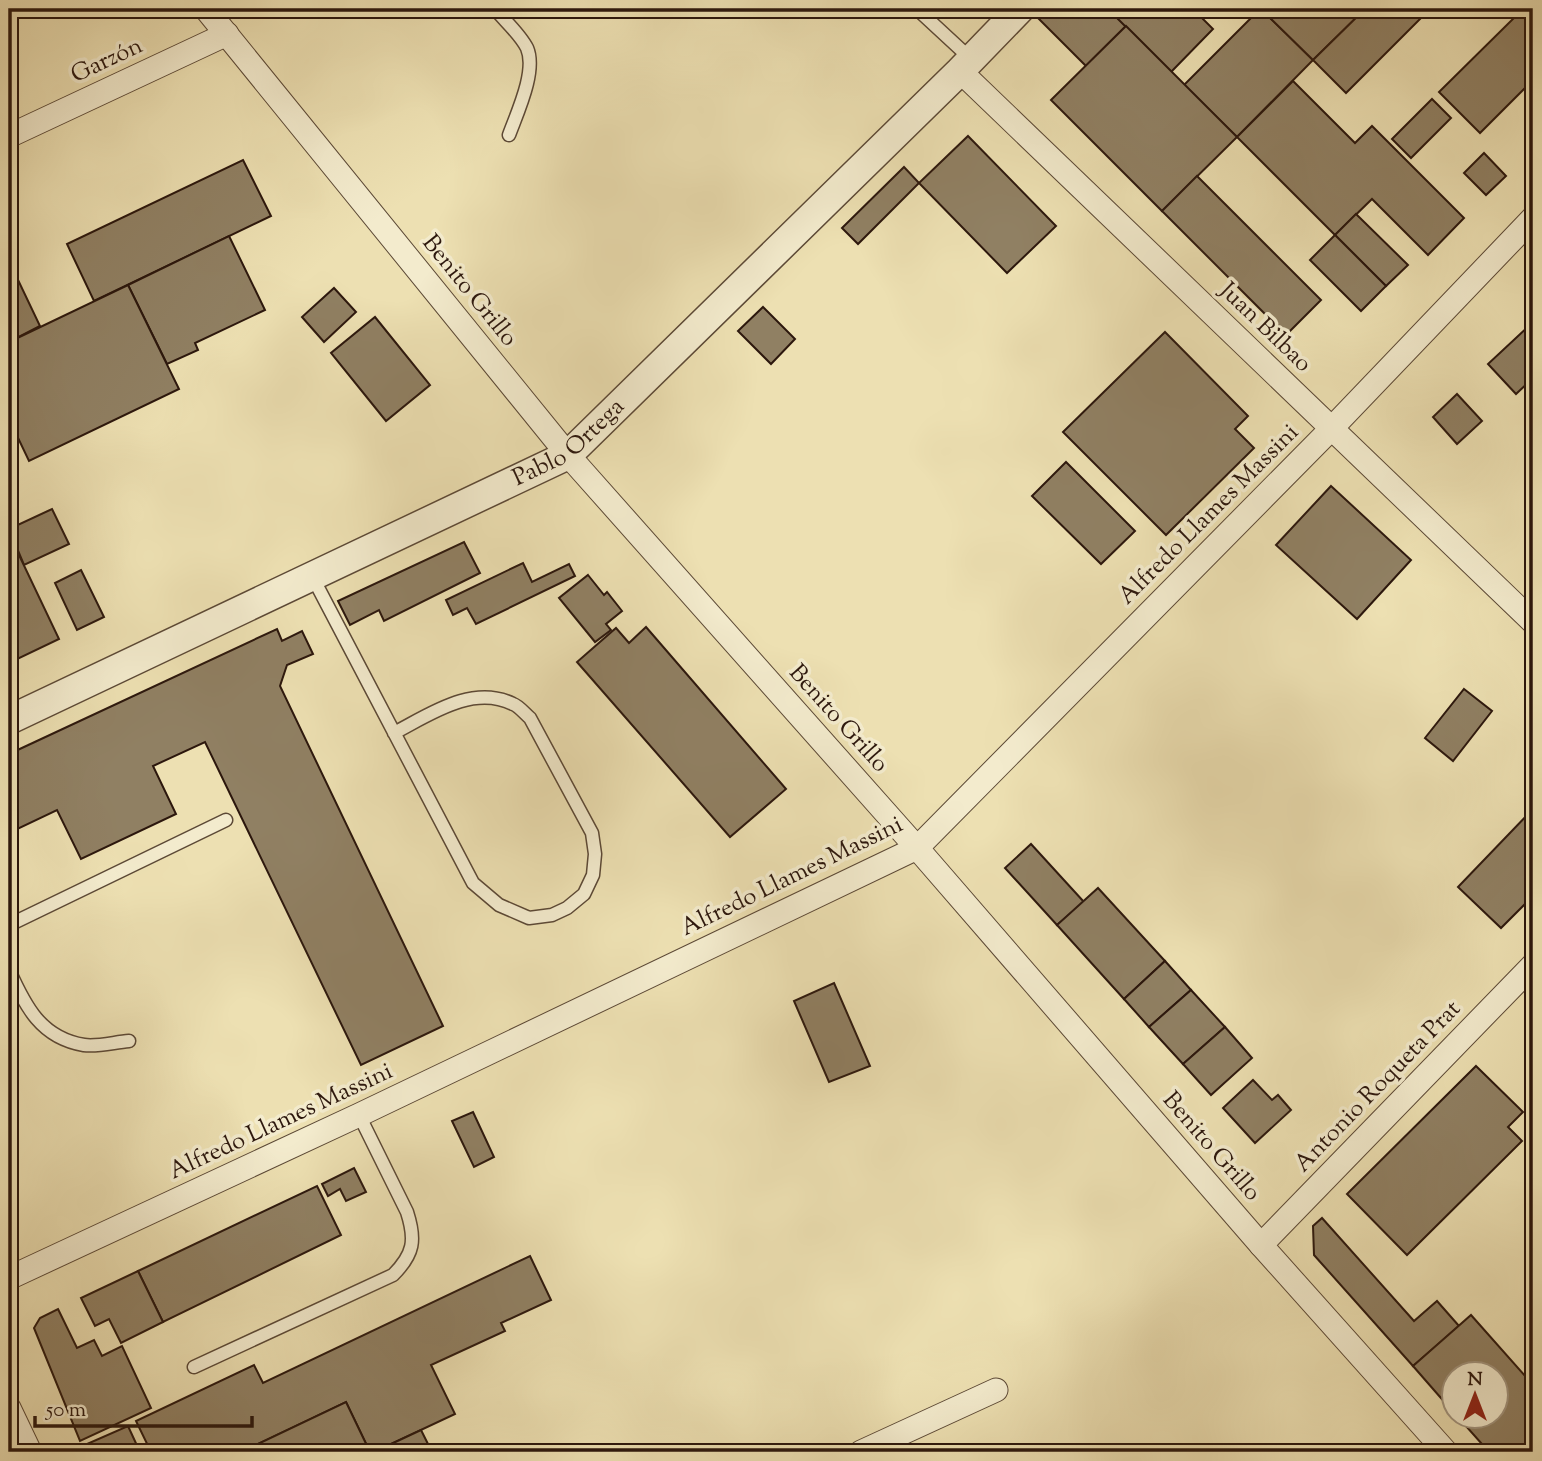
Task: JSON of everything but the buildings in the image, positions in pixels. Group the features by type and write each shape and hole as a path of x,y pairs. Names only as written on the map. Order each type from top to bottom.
{"street":[{"name":"Benito Grillo","path":"206,9 568,455 917,848 1261,1245 1446,1452"},
{"name":"Pablo Ortega","path":"9,720 568,455 1020,9"},
{"name":"Garzón","path":"9,136 226,34"},
{"name":"Juan Bilbao","path":"966,65 1332,428 1533,622"},
{"name":"Alfredo Llames Massini","path":"9,1278 359,1115 917,848 1332,428 1533,218"},
{"name":"Antonio Roqueta Prat","path":"1261,1245 1533,965"},
{"path":"861,1452 996,1390"},
{"path":"9,1408 30,1452"}],"lane":[{"path":"495,9 527,49 530,68 525,92 509,135"},
{"path":"917,9 966,65"},
{"path":"312,576 394,733 474,883 499,905 529,918 552,915 567,908 584,894 593,875 595,854 592,833 530,718 514,704 492,699 467,699 447,705 394,733"},
{"path":"9,925 226,820"},
{"path":"9,970 26,1007 51,1033 85,1045 129,1041"},
{"path":"194,1367 393,1275 406,1262 413,1246 412,1227 359,1115"}]}
